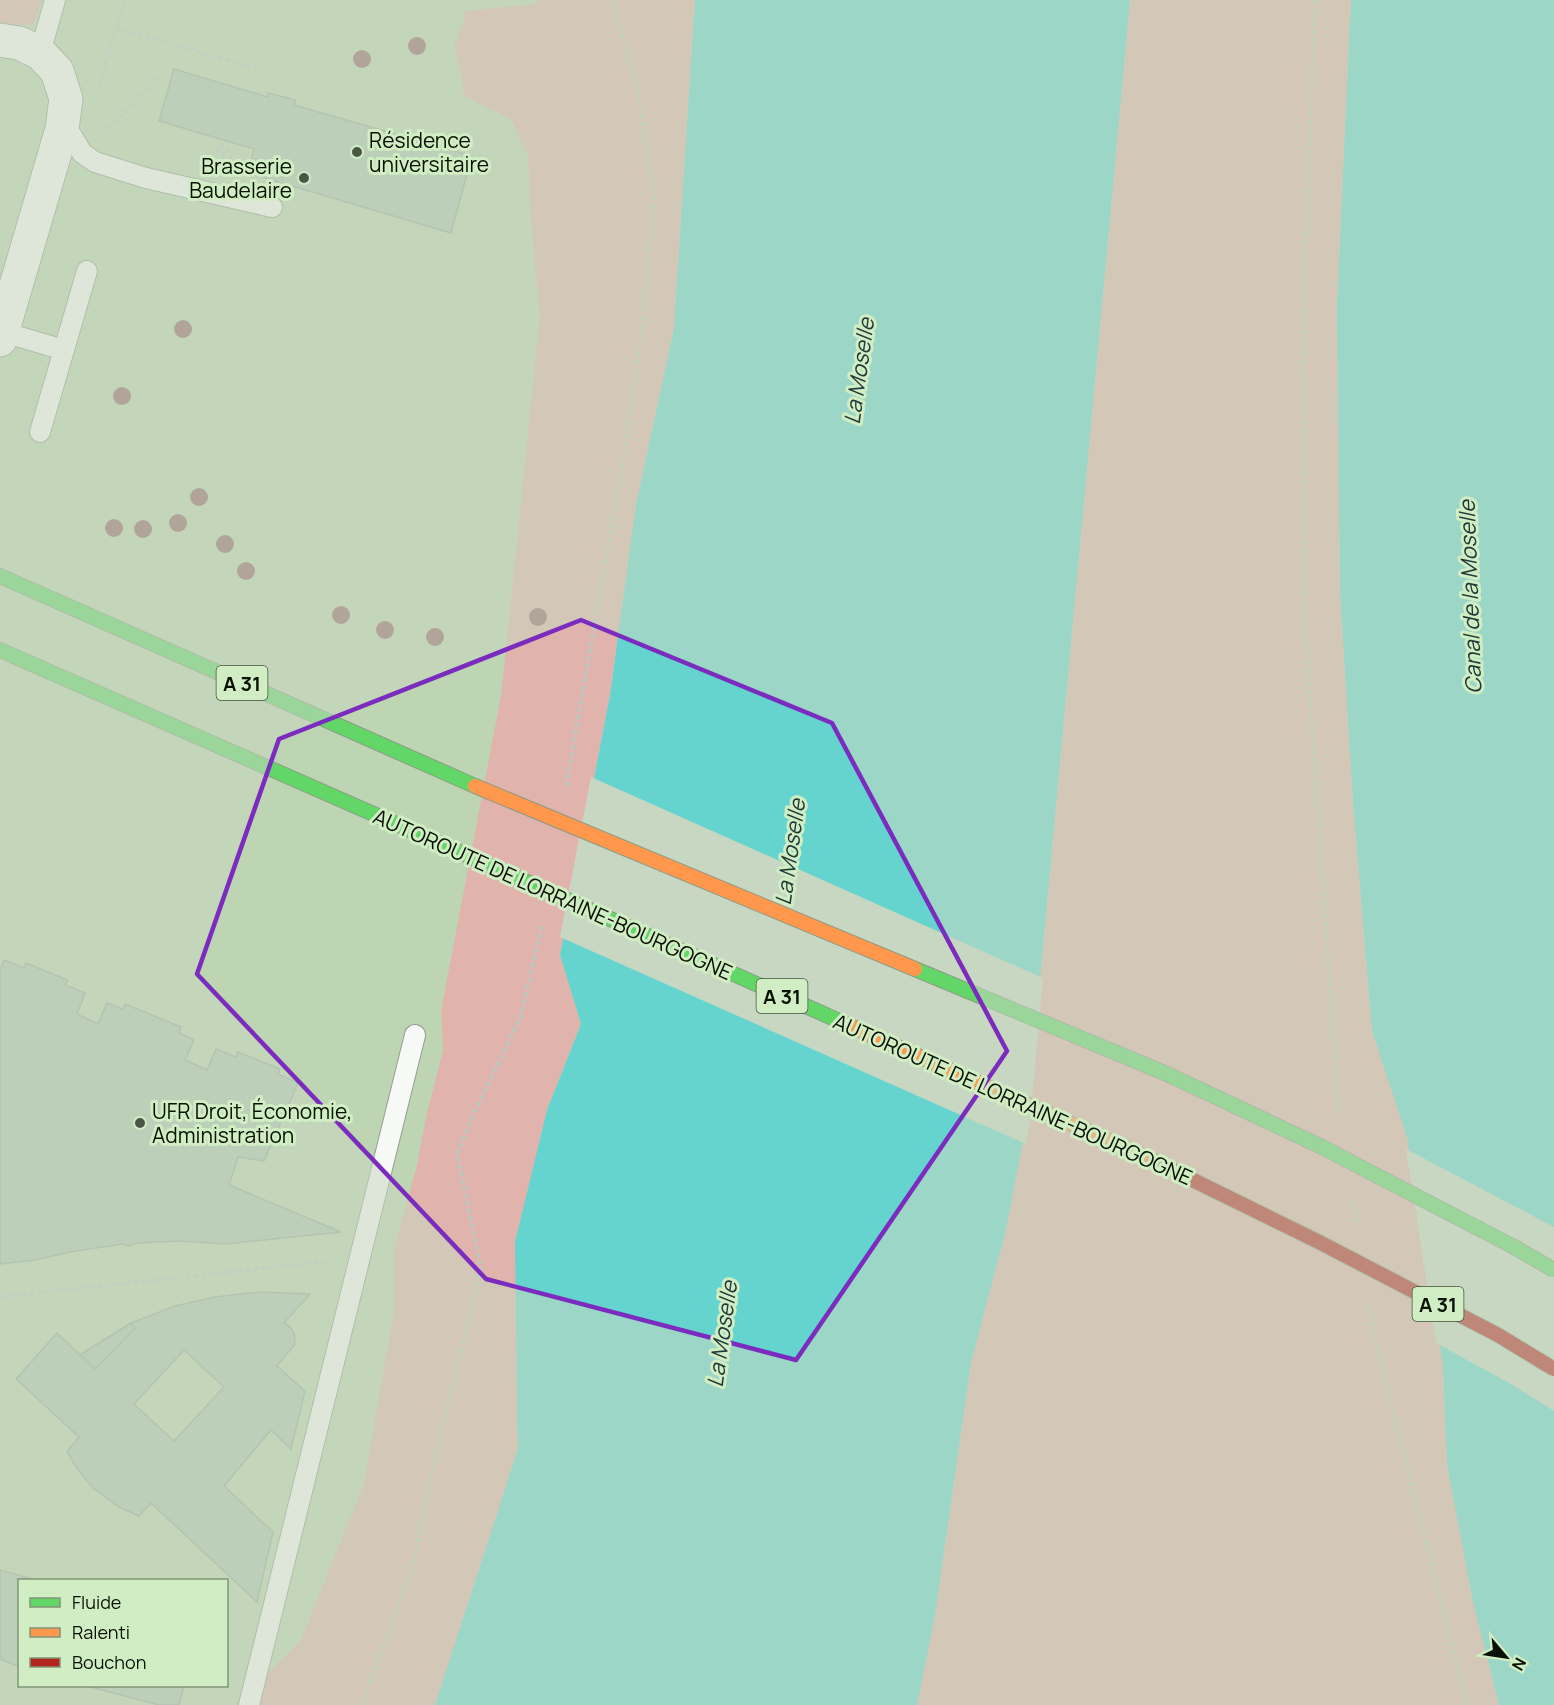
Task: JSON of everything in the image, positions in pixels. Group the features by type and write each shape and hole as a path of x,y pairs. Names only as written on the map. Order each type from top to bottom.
{"highway":[{"name":"A 31","path":"5,578 475,786 1167,1074 1322,1147 1554,1270"},
{"name":"AUTOROUTE DE LORRAINE-BOURGOGNE","path":"3,651 1146,1157 1319,1242 1498,1335 1554,1369"}],"street":[{"path":"0,40 19,43 40,53 57,71 66,99 72,141 1,336"}],"lane":[{"path":"40,53 55,0"},
{"path":"72,141 95,162 146,178 272,207"},
{"path":"40,432 87,271"},
{"path":"1,336 64,350"},
{"path":"249,1705 415,1035"}],"path":[{"path":"98,91 125,0"},
{"path":"1315,0 1302,348 1303,596 1337,1104 1341,1127"},
{"path":"117,28 261,70"},
{"path":"72,141 161,75"},
{"path":"233,168 244,170 246,163 217,152 219,146 248,157"},
{"path":"1352,1197 1357,1232"},
{"path":"0,1297 360,1258"},
{"path":"1368,1302 1372,1326 1467,1705"}],"highlighted area":[{"path":"581,620 832,723 1007,1051 796,1360 486,1279 197,974 279,739"}],"shaded area":[{"path":"0,0 588,0 566,421 325,1705 0,1705"},
{"path":"0,0 42,0 32,25 0,24"},
{"path":"538,0 695,0 674,328 636,505 610,695 560,955 581,1024 547,1110 516,1242 518,1449 435,1705 237,1705 301,1640 364,1484 394,1310 393,1252 417,1165 443,1050 441,1011 501,696 540,316 532,235 528,157 511,119 463,96 463,82 455,44 464,20 464,11 536,4"},
{"path":"1130,0 1351,0 1337,306 1340,591 1353,801 1372,1031 1407,1137 1443,1365 1447,1464 1473,1602 1499,1705 917,1705 935,1614 971,1362 1005,1234 1027,1121"}],"water":[{"name":"La Moselle","path":"695,0 1130,0 1027,1121 1005,1234 971,1362 935,1615 917,1705 435,1705 518,1449 515,1242 547,1110 581,1024 560,955 610,695 636,505 674,328"},
{"name":"Canal de la Moselle","path":"1351,0 1554,0 1554,1705 1499,1705 1473,1602 1447,1464 1443,1365 1407,1137 1372,1031 1353,801 1340,591 1337,306"}],"pier":[{"path":"591,777 1043,978 1026,1144 560,937"},
{"path":"1406,1149 1554,1227 1554,1411 1436,1343"}],"building":[{"name":"Résidence universitaire","path":"174,69 268,97 268,93 296,100 294,105 472,156 451,233 248,173 254,149 159,121"},
{"name":"UFR Droit, Économie, Administration","path":"4,960 24,968 26,963 68,980 65,985 85,993 77,1014 98,1024 107,1003 123,1009 125,1004 181,1027 179,1033 194,1040 185,1060 207,1070 216,1049 236,1057 238,1052 280,1069 278,1074 298,1083 264,1161 238,1157 229,1185 341,1232 225,1244 179,1241 136,1243 129,1246 122,1244 0,1264 0,970"},
{"path":"259,1292 310,1294 284,1323 294,1333 295,1344 277,1366 305,1391 291,1449 271,1430 224,1486 273,1532 257,1602 151,1503 139,1516 119,1507 93,1488 76,1467 67,1451 79,1437 16,1379 57,1333 80,1355 131,1323 175,1306 215,1297","holes":["184,1350 224,1387 174,1441 134,1404"]},
{"path":"131,1323 135,1328 95,1369 80,1355"},
{"path":"0,1570 32,1579 18,1579 18,1666 0,1659"},
{"path":"91,1687 184,1687 179,1705 159,1705"}],"traffic: fast":[{"path":"0,576 475,786"},
{"path":"0,650 419,834"},
{"path":"419,834 846,1024"},
{"path":"915,969 1167,1074"},
{"path":"1167,1074 1322,1147"},
{"path":"1322,1147 1554,1270"}],"traffic: jam":[{"path":"1146,1157 1319,1242"},
{"path":"1319,1242 1498,1335 1554,1369"}],"traffic: slow":[{"path":"475,786 915,969"},
{"path":"846,1024 1146,1157"}],"place":[{"name":"Résidence universitaire","path":"357,152"},
{"name":"Brasserie Baudelaire","path":"304,178"},
{"name":"UFR Droit, Économie, Administration","path":"140,1123"}]}
